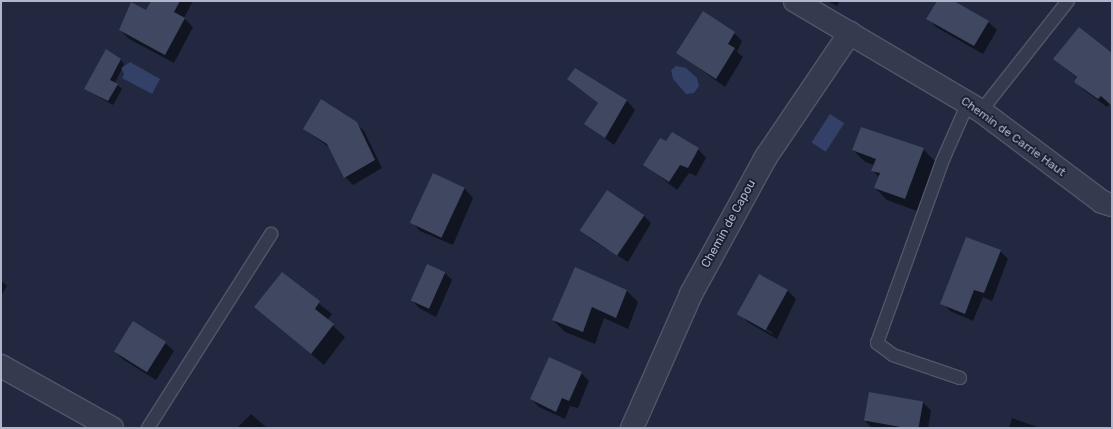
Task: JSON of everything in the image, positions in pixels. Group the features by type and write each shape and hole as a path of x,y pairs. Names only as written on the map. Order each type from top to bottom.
{"street":[{"name":"Chemin de Carrie Haut","path":"795,1 975,107 1109,200"},
{"name":"Chemin de Capou","path":"632,428 691,294 766,157 850,33"},
{"path":"1,366 112,428"}],"lane":[{"path":"960,378 892,355 877,343 942,162 975,107 1068,1"},
{"path":"148,428 271,234"}],"water":[{"path":"130,62 160,79 152,94 122,78 124,74 121,68"},
{"path":"676,66 686,68 697,78 699,86 694,93 686,94 673,79 671,70"},
{"path":"830,114 844,123 826,152 811,143"}],"building":[{"path":"151,1 180,1 174,12 185,18 165,55 119,30 131,2 146,10"},
{"path":"937,1 954,1 989,21 974,46 926,19"},
{"path":"703,11 735,32 728,44 735,48 716,79 676,53"},
{"path":"1079,27 1112,53 1112,106 1101,96 1098,99 1074,82 1077,77 1053,59"},
{"path":"106,49 121,59 110,80 118,84 108,101 84,89"},
{"path":"575,68 627,100 605,138 584,124 598,103 567,79"},
{"path":"321,99 357,122 375,160 344,178 327,144 303,129"},
{"path":"861,127 924,148 905,199 874,188 880,173 871,171 876,159 852,150"},
{"path":"672,132 699,148 688,168 680,165 669,182 643,165 660,138 666,141"},
{"path":"433,173 465,188 441,238 410,223"},
{"path":"607,190 644,215 617,256 580,231"},
{"path":"966,237 1001,250 984,293 974,290 965,314 940,304"},
{"path":"427,264 445,272 429,309 411,301"},
{"path":"575,267 627,290 616,318 592,307 583,332 552,320"},
{"path":"282,272 320,301 315,309 334,324 311,354 254,307"},
{"path":"759,274 788,290 766,330 737,314"},
{"path":"133,321 166,342 147,372 114,352"},
{"path":"549,357 582,372 569,401 562,398 556,412 530,399"},
{"path":"869,392 923,402 919,428 906,428 864,421"}]}
